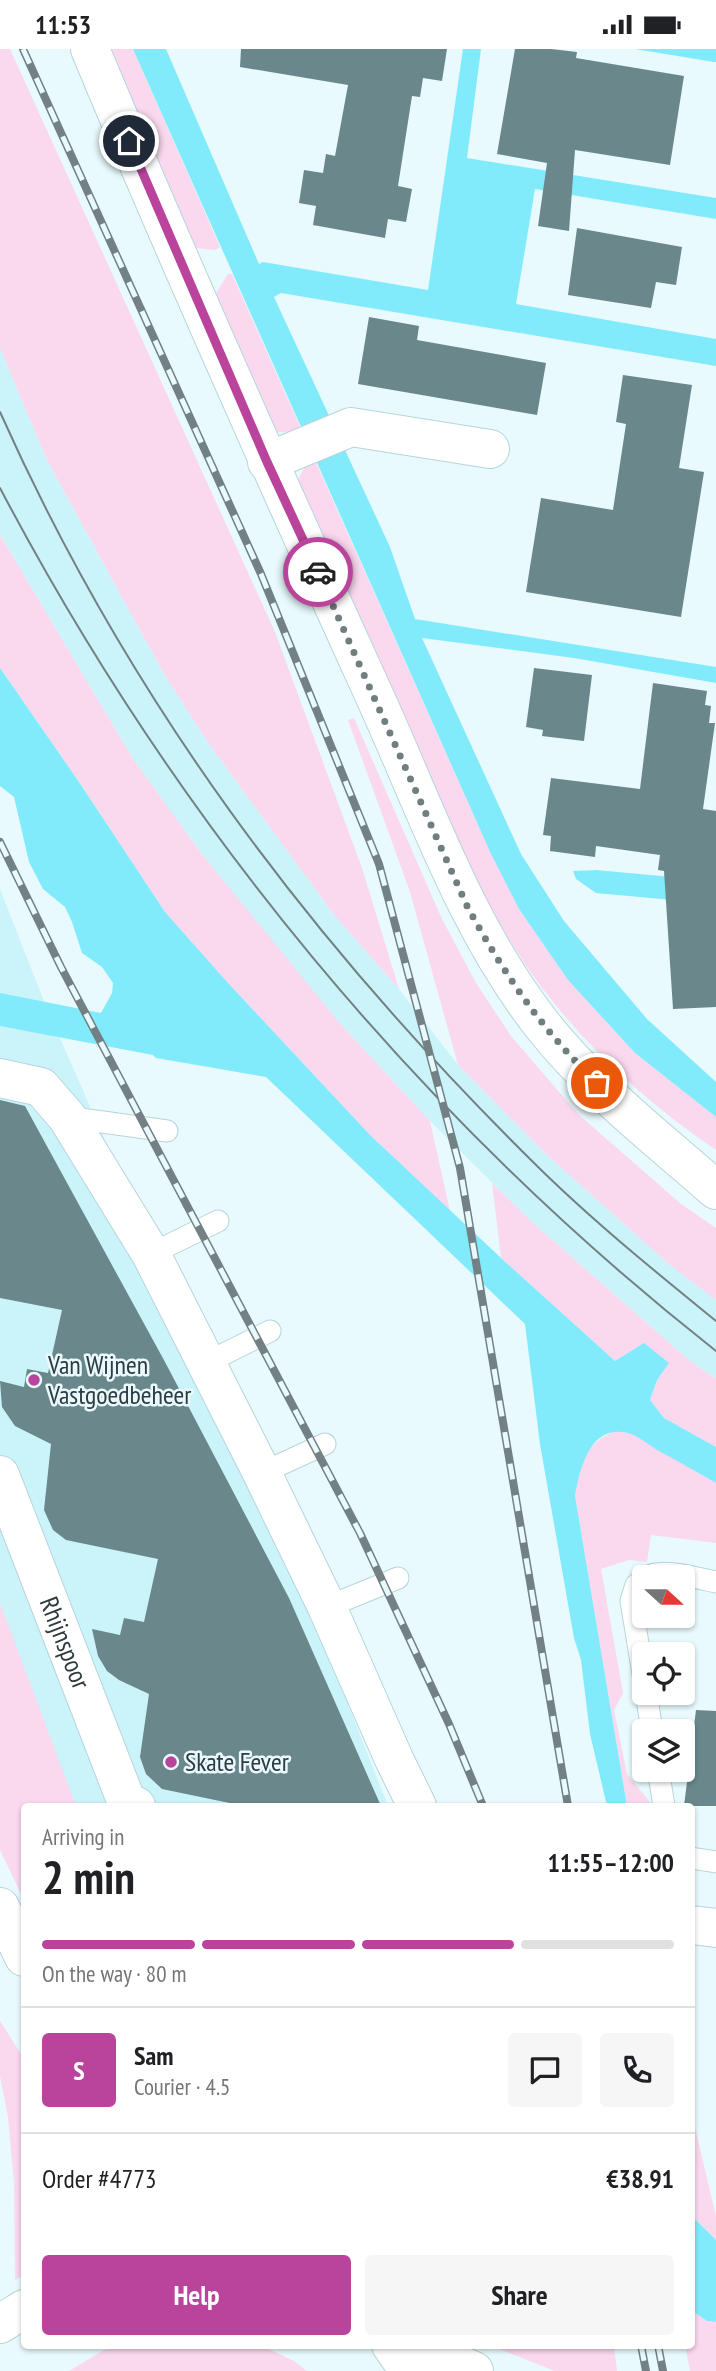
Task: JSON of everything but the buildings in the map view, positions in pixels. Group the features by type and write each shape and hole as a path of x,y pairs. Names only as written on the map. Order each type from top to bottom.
{"main road":[{"path":"90,49 281,456 385,718 457,884 492,951 543,1027 564,1050 653,1136 709,1180"},
{"path":"281,456 351,427 490,449"},
{"path":"0,1078 41,1087 67,1117 151,1254 327,1607 416,1803"},
{"name":"Rhijnspoor","path":"0,1475 128,1803"},
{"path":"0,1907 21,1951"},
{"path":"695,1925 716,1928"},
{"path":"0,2324 21,2311"},
{"path":"394,2349 409,2371"},
{"path":"422,2349 474,2371"}],"lane":[{"path":"67,1117 167,1131"},
{"path":"151,1254 218,1221"},
{"path":"206,1363 270,1331"},
{"path":"262,1473 325,1444"},
{"path":"695,1578 716,1582"},
{"path":"327,1607 398,1579"},
{"path":"660,1782 664,1803"},
{"path":"695,1859 716,1862"}],"shaded area":[{"path":"0,49 10,49 275,632 362,868 399,989 335,916 209,744 164,674 47,460 0,348"},
{"path":"108,49 133,49 220,247 215,250 194,248"},
{"path":"228,274 232,274 303,433 277,432 215,295"},
{"path":"0,348 47,460 164,674 209,744 335,916 399,989 458,1065 548,1156 671,1266 716,1300 716,1379 690,1361 533,1223 430,1121 343,1027 269,938 201,853 133,759 0,535"},
{"path":"314,458 491,854 519,909 568,980 635,1053 716,1117 716,1150 645,1096 581,1035 543,989 505,933 473,874 297,481 307,463"},
{"path":"0,535 133,759 201,853 343,1027 430,1121 450,1211 370,1135 165,912 0,668"},
{"path":"354,718 442,919 476,983 511,1036 578,1114 681,1204 716,1228 716,1300 671,1266 548,1156 458,1065 410,892 348,720"},
{"path":"0,889 45,1004 307,1600 387,1803 45,1803 0,1690"},
{"path":"492,1183 533,1223 690,1361 716,1379 716,1447 664,1418 650,1400 657,1380 668,1364 615,1361 501,1258"},
{"path":"615,1431 633,1434 716,1483 716,1543 651,1535 647,1562 629,1560 601,1569 623,1693 614,1710 627,1774 651,1803 626,1803 575,1496 585,1456 596,1442"},
{"path":"0,1603 75,1803 21,1803 21,1894 0,1850"},
{"path":"0,2021 21,2054 21,2277 15,2280 14,2183 8,2117 0,2076"},
{"path":"695,2128 716,2216 716,2240 695,2219"},
{"path":"695,2313 707,2321 716,2322 716,2371 690,2371 686,2349 695,2349"},
{"path":"268,2349 294,2361 307,2371 69,2371 104,2350"},
{"path":"499,2349 614,2349 617,2371 555,2371"}],"water":[{"path":"133,49 166,49 259,264 263,262 428,290 463,49 481,49 467,158 716,198 716,219 535,189 516,304 716,339 716,366 281,293 274,297 390,547 415,619 716,667 716,683 574,658 422,638 521,854 564,921 647,1019 716,1082 716,1117 635,1053 568,980 519,909 491,854"},
{"path":"635,49 716,49 716,62 714,62"},
{"path":"0,668 165,912 370,1135 615,1361 644,1343 669,1363 657,1380 650,1400 664,1418 716,1447 716,1483 634,1435 617,1432 606,1434 590,1449 580,1472 575,1496 626,1803 606,1803 590,1734 581,1660 574,1638 540,1444 525,1324 266,1077 0,1026 0,993 101,1013 112,993 113,983 102,967 82,953 65,907 43,889 29,862 14,797 0,786"},
{"path":"596,870 716,881 716,904 596,893 576,879 573,871"},
{"path":"695,2219 716,2240 716,2322 707,2321 695,2313"}],"tram line":[{"path":"0,412 50,517 106,619 165,716 230,811 298,902 449,1076 530,1159 597,1222 716,1321"},
{"path":"0,488 69,612 144,731 226,847 313,957 405,1063 504,1165 607,1260 716,1351"}],"railway":[{"path":"23,49 261,574 379,864 460,1168 567,1803"},
{"path":"0,842 61,967 360,1533 449,1724 482,1803"},
{"path":"642,2349 646,2371"},
{"path":"659,2349 663,2371"}],"way so far":[{"path":"318,572 468,908 492,951 543,1027 597,1083"}],"place":[{"name":"Van Wijnen Vastgoedbeheer","path":"34,1380"},
{"name":"Skate Fever","path":"171,1762"}],"route":[{"path":"129,141 267,462 318,572"}]}
